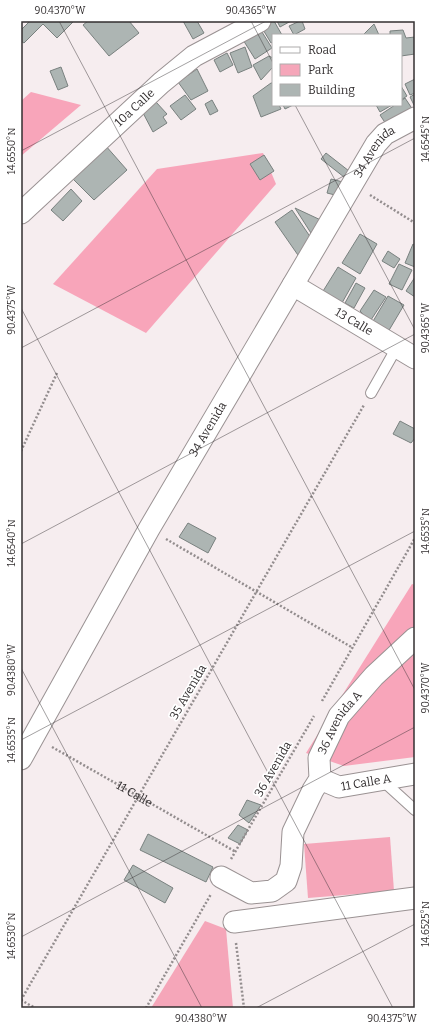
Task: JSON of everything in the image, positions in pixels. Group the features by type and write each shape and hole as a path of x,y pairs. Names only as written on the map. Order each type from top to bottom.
{"street":[{"name":"10a Calle","path":"21,212 161,82 194,56 260,21"},
{"name":"34 Avenida","path":"21,759 149,529 376,144 385,134 415,118"},
{"name":"13 Calle","path":"293,286 415,358"},
{"name":"36 Avenida A","path":"320,779 319,758 339,716 374,676 415,638"},
{"name":"11 Calle A","path":"320,779 339,788 415,774"},
{"path":"221,877 251,893 272,891 286,881 291,866 293,832 313,790 320,779"},
{"path":"234,922 415,898"}],"lane":[{"path":"371,393 397,347"},
{"path":"382,780 415,810"}],"path":[{"path":"353,184 415,223"},
{"path":"21,450 57,373"},
{"name":"35 Avenida","path":"21,1000 371,393"},
{"path":"149,529 353,648"},
{"path":"322,702 415,538"},
{"name":"36 Avenida","path":"146,1008 314,715"},
{"name":"11 Calle","path":"34,737 236,852"},
{"path":"234,922 244,1008"},
{"path":"21,1000 35,1008"}],"green space":[{"path":"390,837 394,891 308,898 304,844"},
{"path":"205,921 226,929 233,1008 151,1008"}],"shaded area":[{"path":"31,92 81,105 21,156 21,101"},
{"path":"263,153 276,184 146,333 53,284 157,169"},
{"path":"412,584 415,585 415,757 344,766 306,753"}],"building":[{"path":"30,21 74,21 57,38 43,24 24,43 21,41 21,30"},
{"path":"88,21 129,21 139,33 109,56 83,25"},
{"path":"183,21 197,21 204,33 193,39"},
{"path":"263,21 274,21 281,34 272,34 271,43 259,23"},
{"path":"277,21 291,21 280,27"},
{"path":"302,21 305,29 293,34 289,26"},
{"path":"257,24 272,48 255,59 240,35"},
{"path":"374,24 379,34 364,34"},
{"path":"403,30 406,38 415,37 415,54 402,56 402,34 390,34 390,31"},
{"path":"245,47 252,67 238,73 230,53"},
{"path":"227,53 233,65 220,72 214,60"},
{"path":"269,56 272,58 272,68 261,80 253,65"},
{"path":"61,67 68,86 58,90 50,71"},
{"path":"197,69 208,91 191,100 178,82"},
{"path":"415,79 415,93 410,95 405,84"},
{"path":"272,83 272,106 280,106 281,109 261,117 253,96"},
{"path":"402,88 407,96 402,99"},
{"path":"415,94 415,107 410,97"},
{"path":"185,95 196,109 181,120 170,106"},
{"path":"405,98 415,113 390,130 380,115 394,106 402,106 402,100"},
{"path":"212,100 218,111 210,115 205,104"},
{"path":"156,102 167,114 163,117 167,123 153,132 142,111"},
{"path":"284,106 291,106 285,109"},
{"path":"377,106 390,106 380,112"},
{"path":"105,145 127,170 94,200 70,176"},
{"path":"326,153 349,171 344,177 321,159"},
{"path":"264,155 274,171 260,180 250,164"},
{"path":"331,179 347,183 343,197 327,193"},
{"path":"71,189 82,201 63,221 51,210"},
{"path":"295,208 325,222 316,241"},
{"path":"292,210 311,238 300,258 275,222"},
{"path":"360,234 377,244 360,274 342,263"},
{"path":"413,244 415,245 415,267 405,263"},
{"path":"388,251 400,259 394,268 382,261"},
{"path":"399,264 412,270 402,290 389,284"},
{"path":"338,267 356,278 338,310 320,296"},
{"path":"415,277 415,297 406,291"},
{"path":"356,283 365,288 354,308 345,303"},
{"path":"374,290 386,297 367,326 359,322 364,315 360,311"},
{"path":"388,296 404,305 385,337 369,328"},
{"path":"400,421 415,429 415,438 411,443 393,434"},
{"path":"188,523 216,538 208,553 179,537"},
{"path":"247,800 261,805 249,823 239,815"},
{"path":"238,825 248,830 240,844 228,838"},
{"path":"148,834 213,867 206,882 140,850"},
{"path":"133,865 173,888 165,903 124,880"}]}
